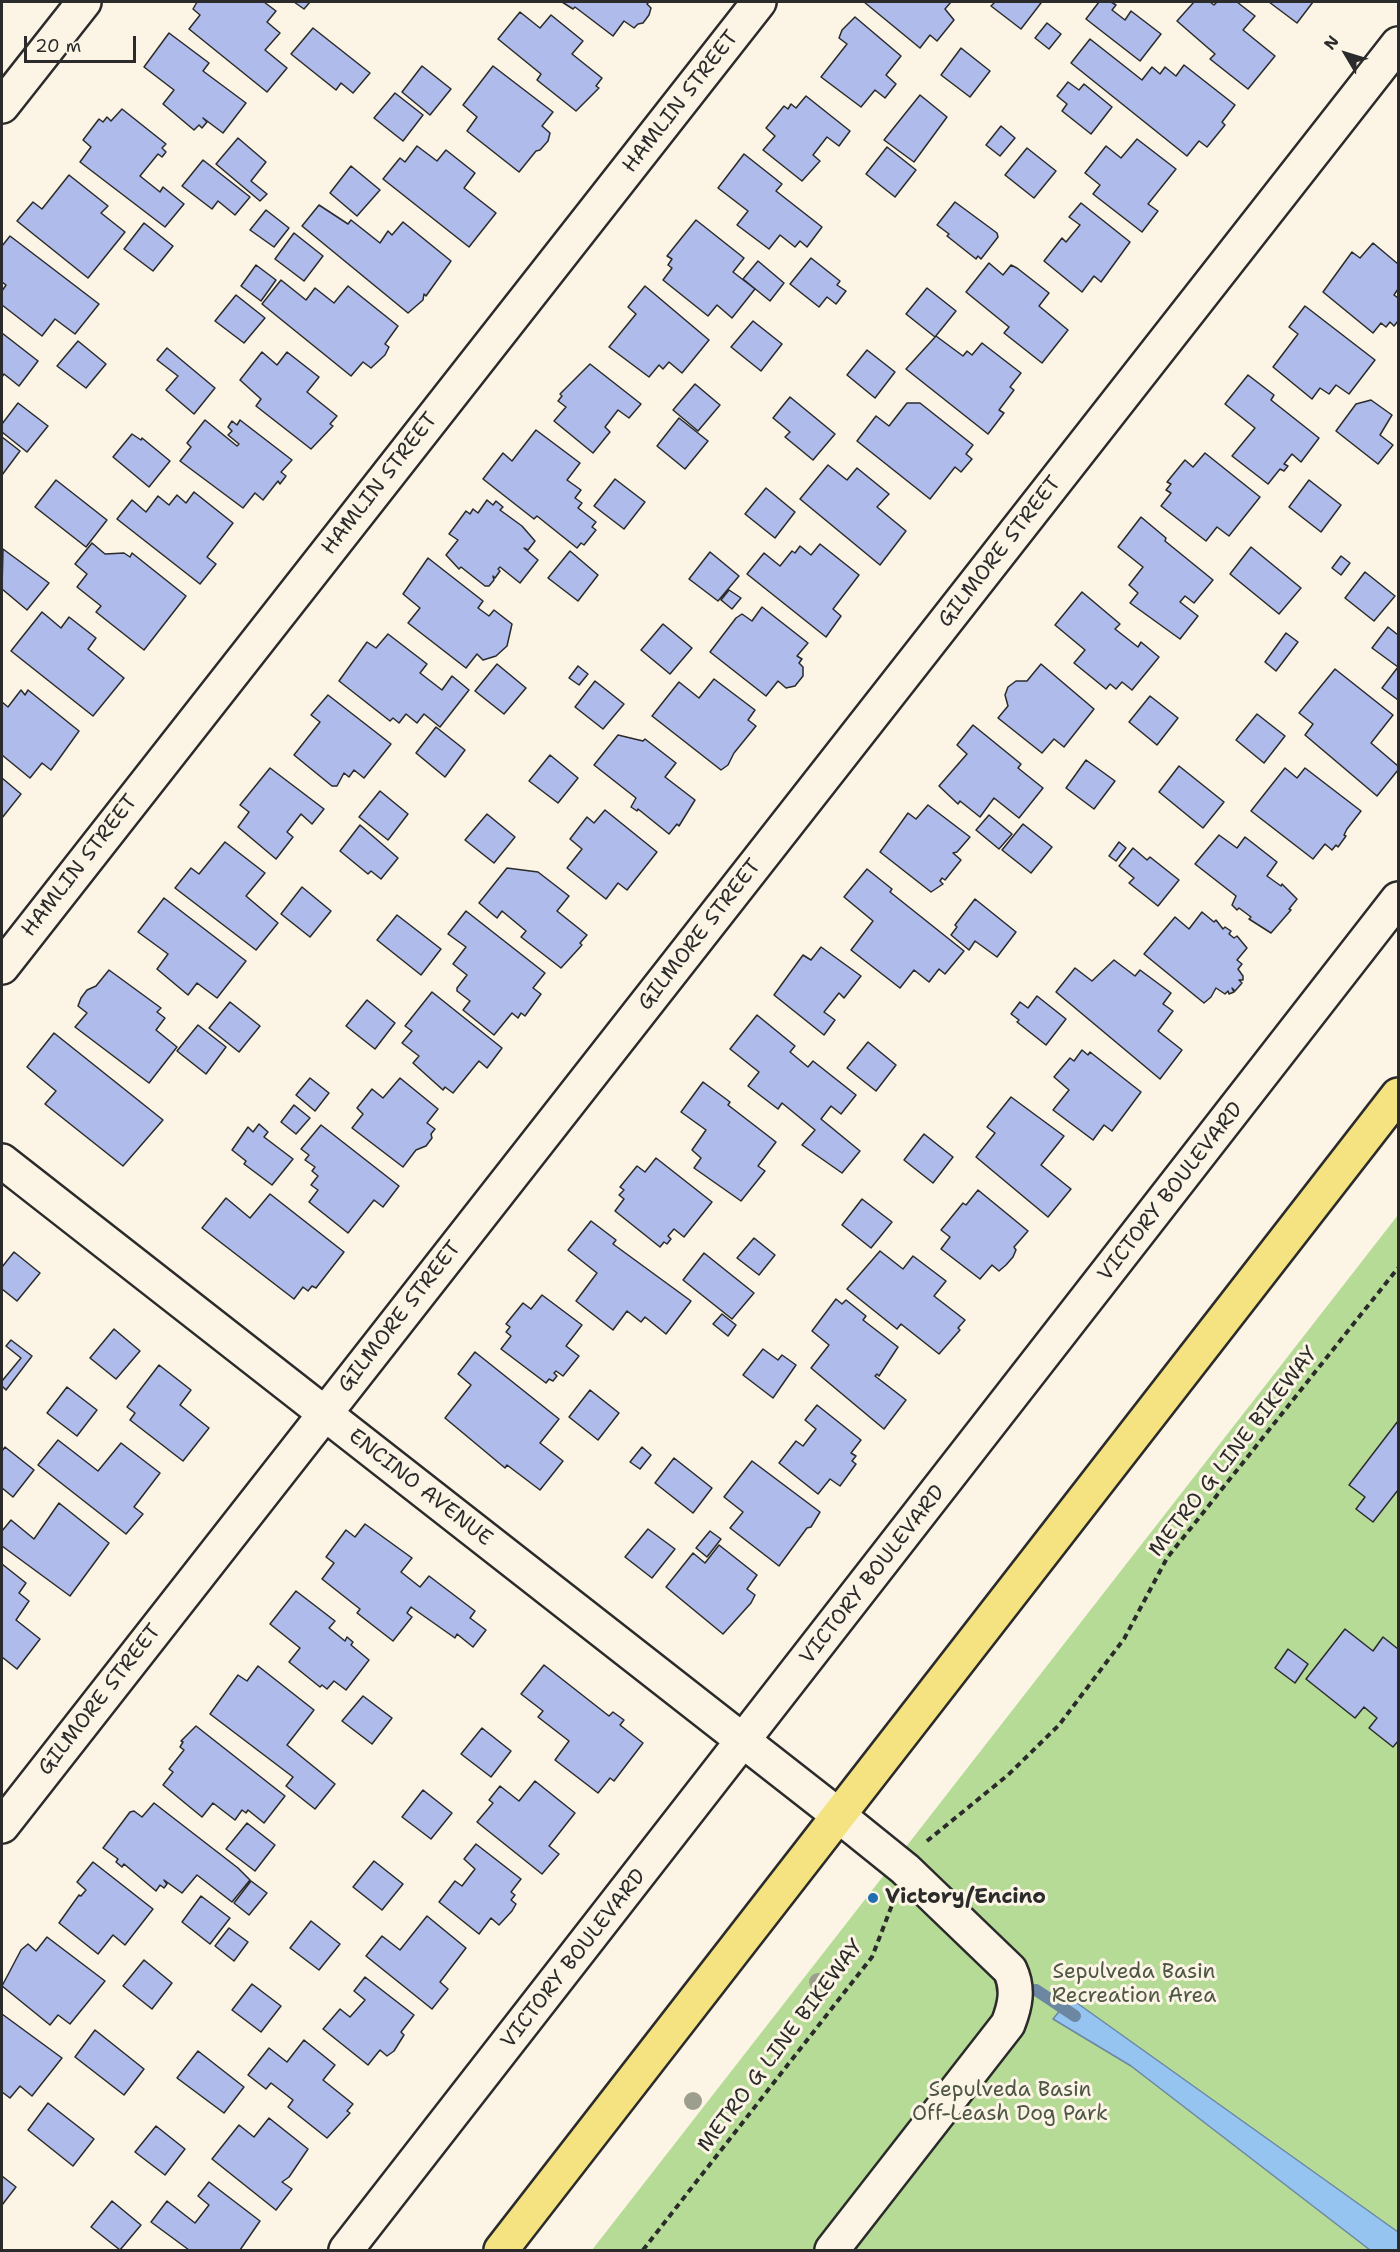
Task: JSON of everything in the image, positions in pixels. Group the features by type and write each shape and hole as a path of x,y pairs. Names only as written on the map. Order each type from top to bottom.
{"main road":[{"path":"501,2250 1398,1095"}],"street":[{"path":"2,106 84,2"},
{"name":"HAMLIN STREET","path":"2,967 759,2"},
{"name":"GILMORE STREET","path":"2,1826 1398,44"},
{"name":"VICTORY BOULEVARD","path":"346,2250 1398,899"},
{"name":"ENCINO AVENUE","path":"2,1161 838,1815 905,1869 1010,1970 1015,1980 1014,2008 1008,2024 832,2250"}],"path":[{"name":"METRO G LINE BIKEWAY","path":"643,2250 872,1956 905,1869 932,1834 1008,1776 1059,1725 1124,1639 1167,1558 1398,1268"}],"green space":[{"name":"Sepulveda Basin Recreation Area","path":"1398,1215 1398,2250 592,2250"}],"water":[{"path":"1070,1998 1398,2232 1398,2250 1370,2250 1131,2066 1053,2019"}],"building":[{"path":"197,2 264,2 276,11 267,22 280,33 265,50 287,68 267,92 189,29 200,15 193,9"},
{"path":"294,2 310,2 304,9"},
{"path":"562,2 649,2 647,4 651,8 643,23 634,28 624,21 613,36 575,7 573,9"},
{"path":"864,2 951,2 945,9 954,20 937,41 930,35 920,48"},
{"path":"995,2 1041,3 1021,29 991,6"},
{"path":"1099,2 1111,2 1116,5 1112,10 1125,20 1131,11 1161,34 1140,61 1086,19"},
{"path":"1194,2 1210,2 1214,5 1217,2 1237,2 1255,16 1243,30 1275,56 1248,89 1210,59 1215,54 1177,21"},
{"path":"1269,2 1313,2 1297,23"},
{"path":"520,12 540,28 551,15 583,41 572,54 602,78 596,86 599,88 576,111 537,80 541,74 498,39"},
{"path":"855,17 901,56 886,75 896,84 885,98 875,90 861,107 821,77 847,44 839,38 842,30"},
{"path":"1047,23 1061,34 1049,49 1035,38"},
{"path":"313,28 370,73 353,93 341,83 336,90 291,54"},
{"path":"169,33 209,63 203,71 246,103 223,133 203,118 207,122 202,128 199,125 194,130 163,104 174,90 144,67"},
{"path":"1090,39 1142,80 1152,67 1160,74 1165,67 1176,76 1184,65 1235,105 1222,122 1225,125 1207,147 1199,141 1187,156 1071,63"},
{"path":"961,48 990,71 970,97 941,75"},
{"path":"422,66 451,89 430,115 402,92"},
{"path":"493,66 553,112 542,126 550,133 548,141 536,151 519,172 467,131 477,117 463,105"},
{"path":"1068,82 1079,90 1084,84 1112,107 1091,134 1062,111 1067,104 1057,96"},
{"path":"395,93 423,115 403,141 374,118"},
{"path":"920,95 947,117 914,162 884,140"},
{"path":"806,96 850,131 839,146 827,137 813,155 820,161 802,181 763,150 775,136 766,128 784,106 788,109 791,104 796,108"},
{"path":"122,109 166,144 162,148 166,152 162,157 158,154 140,176 160,192 163,187 184,204 165,227 80,162 91,147 83,140 99,119 103,122 107,117 111,121"},
{"path":"1001,126 1015,138 1000,156 986,145"},
{"path":"238,138 266,162 251,181 267,194 260,201 216,164"},
{"path":"1137,139 1176,169 1148,204 1158,211 1142,232 1093,194 1100,185 1085,173 1106,146 1121,158"},
{"path":"417,146 437,161 446,150 475,173 464,188 496,213 469,247 383,179 400,158 405,162"},
{"path":"887,147 916,170 895,197 866,174"},
{"path":"1027,148 1056,171 1034,198 1005,175"},
{"path":"744,154 782,184 776,191 822,227 807,247 800,241 795,247 780,235 769,249 737,225 748,211 718,188"},
{"path":"203,160 250,197 235,215 218,201 212,209 182,186"},
{"path":"351,166 380,190 357,216 330,193"},
{"path":"69,175 108,206 101,213 125,232 88,278 17,221 33,202 42,209"},
{"path":"955,202 997,233 998,237 981,259 978,256 976,259 937,225"},
{"path":"1081,203 1130,242 1101,282 1094,276 1082,292 1044,261 1062,238 1066,242 1080,225 1069,217"},
{"path":"319,205 348,224 351,220 380,243 388,231 392,235 403,222 451,261 426,296 424,294 423,300 408,313 302,226"},
{"path":"266,210 289,228 274,247 250,230"},
{"path":"696,220 744,258 733,272 755,289 732,318 717,305 708,316 663,280 672,268 668,265 672,259 667,256"},
{"path":"144,223 173,246 153,271 124,249"},
{"path":"294,233 323,256 304,281 275,259"},
{"path":"10,236 99,304 75,334 55,319 42,336 2,305 2,291 6,285 2,282 2,246"},
{"path":"1373,243 1398,264 1398,289 1394,295 1398,298 1398,321 1394,326 1390,322 1386,327 1381,323 1373,333 1323,292 1352,252 1360,258"},
{"path":"811,258 840,281 837,285 846,291 836,304 827,297 819,307 790,284"},
{"path":"758,261 784,283 770,301 743,279"},
{"path":"989,263 1003,275 1011,265 1017,268 1049,293 1039,306 1068,330 1042,363 1004,333 1009,327 966,292"},
{"path":"256,265 276,280 261,301 241,286"},
{"path":"281,280 306,300 315,288 334,303 348,286 398,326 385,344 389,347 385,355 371,368 363,362 351,376 262,304"},
{"path":"645,286 709,340 682,373 669,362 663,369 659,365 649,377 609,347 636,314 628,307"},
{"path":"927,288 956,311 935,337 906,314"},
{"path":"236,295 265,318 244,343 215,321"},
{"path":"1305,306 1375,360 1349,394 1336,385 1329,394 1320,388 1312,399 1273,367 1298,334 1289,327"},
{"path":"753,321 782,344 761,371 731,347"},
{"path":"2,333 38,361 19,386 4,374 2,377"},
{"path":"936,336 963,356 967,351 972,355 982,343 1021,373 1010,387 1014,390 999,410 1004,413 988,434 906,369"},
{"path":"78,341 106,364 86,388 57,366"},
{"path":"167,348 215,388 194,414 166,390 178,376 157,360"},
{"path":"867,350 895,372 875,398 847,375"},
{"path":"262,352 277,365 287,352 319,377 307,392 337,416 330,424 333,426 311,449 256,406 261,399 240,380"},
{"path":"590,364 641,404 629,418 618,410 605,427 610,432 593,453 554,421 566,407 558,401 562,396 560,394"},
{"path":"1248,375 1274,395 1271,400 1319,438 1301,462 1292,454 1284,464 1288,466 1284,471 1280,469 1268,484 1232,456 1255,428 1225,404"},
{"path":"695,384 720,405 698,431 673,410"},
{"path":"790,397 835,434 813,460 785,437 790,432 773,418"},
{"path":"1371,400 1392,415 1380,435 1393,445 1378,464 1336,431 1356,404"},
{"path":"18,403 48,426 27,452 2,432 2,424"},
{"path":"907,403 920,403 973,445 966,454 972,459 961,472 955,467 930,499 857,441 876,416 889,426"},
{"path":"679,418 708,441 685,469 657,446"},
{"path":"205,420 237,446 239,444 228,435 232,431 228,427 232,421 237,425 240,420 292,460 281,472 286,476 280,484 278,481 263,500 255,493 243,508 180,461 191,447 187,443"},
{"path":"536,430 580,463 567,480 581,490 575,498 582,503 578,508 596,522 592,527 596,530 584,545 581,543 577,548 537,516 534,519 483,479 503,453 512,461"},
{"path":"132,434 141,440 142,438 170,461 149,487 113,457"},
{"path":"2,437 20,451 2,475"},
{"path":"1205,453 1260,497 1229,536 1217,527 1206,541 1161,506 1171,493 1166,490 1171,484 1167,482 1185,460 1193,467"},
{"path":"828,465 847,480 857,468 889,494 877,507 906,531 880,565 800,499"},
{"path":"615,479 645,502 624,529 594,506"},
{"path":"56,480 107,520 86,547 35,507"},
{"path":"1309,480 1341,505 1321,532 1289,507"},
{"path":"766,488 795,512 775,538 745,514"},
{"path":"194,492 233,523 207,557 216,564 200,584 117,519 132,500 146,512 158,496 169,505 177,495 186,503"},
{"path":"487,500 493,505 496,501 503,507 500,510 522,526 535,541 528,550 524,548 538,560 520,583 500,567 495,578 493,576 494,580 489,586 485,586 461,567 459,569 446,555 458,540 449,534 466,511 470,514 473,509 478,513"},
{"path":"1141,517 1166,538 1165,541 1213,580 1194,603 1185,596 1180,602 1198,616 1180,639 1130,603 1138,593 1129,585 1143,567 1118,547"},
{"path":"92,543 105,554 124,553 130,557 132,553 186,596 144,650 96,612 101,606 77,587 87,574 75,564"},
{"path":"820,544 859,575 833,609 841,616 826,637 747,574 764,553 780,566 792,551 795,553 800,546 811,555"},
{"path":"1251,547 1301,588 1279,614 1230,574"},
{"path":"3,549 49,583 27,610 2,589"},
{"path":"570,551 598,575 578,601 548,578"},
{"path":"710,552 739,576 718,601 689,579"},
{"path":"1341,556 1350,563 1341,575 1332,568"},
{"path":"428,558 483,601 478,608 489,616 494,610 512,624 507,646 496,656 483,660 477,654 466,668 408,623 420,608 403,594"},
{"path":"1365,572 1395,596 1374,621 1345,598"},
{"path":"729,590 741,598 732,609 721,600"},
{"path":"1082,592 1120,624 1115,629 1138,647 1141,642 1159,657 1132,690 1122,682 1116,689 1110,684 1106,689 1074,663 1085,650 1055,625"},
{"path":"762,607 808,643 797,656 802,659 799,663 803,667 803,676 795,686 786,688 778,681 766,696 710,652 736,618 742,614 752,621"},
{"path":"42,612 61,628 69,617 96,638 88,649 124,678 93,716 11,651"},
{"path":"663,624 692,648 670,674 641,650"},
{"path":"1388,627 1398,635 1398,667 1372,648"},
{"path":"1286,633 1298,642 1276,671 1265,662"},
{"path":"388,634 427,664 420,673 442,690 452,676 469,690 440,727 424,714 417,723 406,714 399,723 393,718 390,721 339,681 367,642 376,648"},
{"path":"497,664 526,688 504,714 475,691"},
{"path":"1041,664 1094,709 1064,747 1054,739 1042,753 998,718 1008,706 1005,695 1008,687 1016,681 1027,681"},
{"path":"578,666 588,674 579,685 569,678"},
{"path":"1398,667 1398,700 1382,688"},
{"path":"1335,669 1393,715 1371,743 1398,766 1398,770 1377,796 1305,735 1313,724 1299,713"},
{"path":"714,679 755,710 748,720 756,726 734,753 728,765 721,770 652,716 679,682 699,698"},
{"path":"595,681 624,704 603,729 575,707"},
{"path":"21,690 25,695 28,690 79,731 51,770 42,763 30,778 2,755 2,702 8,707"},
{"path":"328,695 391,744 364,778 354,770 349,777 344,773 337,786 332,786 294,755 320,722 311,715"},
{"path":"1150,696 1178,718 1157,745 1129,722"},
{"path":"1257,714 1285,736 1264,763 1236,740"},
{"path":"973,725 1021,764 1018,768 1043,788 1019,818 994,798 980,817 960,801 958,804 939,786 967,754 957,745"},
{"path":"436,727 465,750 445,777 416,753"},
{"path":"618,735 643,741 645,739 676,763 665,777 695,800 679,826 677,824 669,834 638,809 637,811 631,807 636,798 594,765"},
{"path":"550,755 578,778 558,803 529,781"},
{"path":"1086,760 1115,781 1094,809 1066,788"},
{"path":"1179,766 1224,802 1203,828 1159,792"},
{"path":"270,768 324,809 312,824 301,814 287,832 293,837 276,859 238,827 249,812 240,805"},
{"path":"1285,768 1297,778 1305,768 1361,811 1347,829 1344,835 1346,836 1338,847 1336,845 1332,850 1325,844 1313,859 1251,811"},
{"path":"2,778 21,794 2,818"},
{"path":"380,791 408,814 388,840 359,817"},
{"path":"928,805 970,837 957,852 953,853 961,860 945,880 942,878 940,881 943,884 931,892 880,852 908,813 916,819"},
{"path":"605,810 657,852 627,890 618,883 606,899 567,868 582,849 570,839 587,817 594,823"},
{"path":"487,814 515,837 494,863 465,840"},
{"path":"989,815 1012,834 999,849 976,830"},
{"path":"1023,824 1052,847 1031,873 1002,850"},
{"path":"360,825 398,858 381,879 371,871 368,874 340,851"},
{"path":"1219,835 1237,848 1245,837 1277,862 1267,876 1281,886 1282,884 1297,899 1289,909 1291,910 1271,933 1249,919 1251,917 1239,908 1237,910 1232,905 1236,896 1195,864"},
{"path":"225,842 265,873 246,896 278,923 256,950 175,888 191,868 199,874"},
{"path":"1119,842 1126,848 1116,861 1109,856"},
{"path":"1133,848 1147,860 1150,857 1179,880 1158,906 1129,883 1134,878 1119,866"},
{"path":"507,868 538,872 569,896 557,911 587,935 580,943 582,945 561,968 521,937 526,931 502,911 497,918 479,903"},
{"path":"867,869 892,889 890,892 964,951 945,974 939,969 929,982 914,970 900,988 851,950 873,921 844,897"},
{"path":"302,887 331,911 310,937 281,914"},
{"path":"164,898 246,961 217,998 197,983 188,995 157,969 168,954 138,932"},
{"path":"975,899 1016,932 997,957 975,941 969,950 951,935 957,927 955,925"},
{"path":"466,911 545,973 533,988 541,994 525,1016 521,1013 518,1018 512,1013 494,1035 463,1010 470,1001 457,991 467,975 453,964 466,947 448,934"},
{"path":"1202,912 1214,922 1216,920 1223,929 1225,927 1231,931 1229,934 1234,938 1237,936 1247,948 1237,960 1242,964 1238,969 1243,976 1243,980 1239,980 1242,983 1235,991 1232,988 1234,992 1229,994 1228,991 1225,994 1216,988 1204,1003 1144,954 1175,917 1189,929"},
{"path":"397,915 441,949 421,975 377,940"},
{"path":"821,947 861,976 844,998 839,993 824,1012 835,1020 824,1035 774,995 803,955 811,960"},
{"path":"1114,960 1135,976 1140,970 1171,993 1163,1004 1173,1011 1158,1031 1182,1050 1160,1079 1056,992 1075,968 1092,981"},
{"path":"109,970 161,1008 157,1012 165,1018 156,1030 177,1047 149,1083 75,1027 87,1013 78,1006 81,998 87,990 96,986"},
{"path":"432,992 502,1048 487,1068 479,1061 453,1093 445,1087 443,1090 413,1063 419,1056 402,1043 412,1031 405,1026"},
{"path":"1037,996 1066,1019 1046,1045 1017,1022 1019,1020 1011,1014 1020,1002 1028,1008"},
{"path":"367,1000 395,1023 375,1049 346,1026"},
{"path":"230,1002 260,1026 239,1052 209,1028"},
{"path":"757,1015 795,1046 790,1052 808,1067 813,1061 856,1095 841,1114 831,1106 821,1119 860,1151 842,1173 802,1145 815,1130 782,1103 778,1109 748,1086 759,1072 730,1049"},
{"path":"198,1025 226,1047 206,1074 177,1051"},
{"path":"54,1033 163,1120 123,1166 45,1104 56,1091 27,1067"},
{"path":"868,1042 896,1065 876,1091 847,1068"},
{"path":"1082,1050 1088,1055 1090,1052 1141,1092 1112,1131 1104,1125 1093,1140 1053,1110 1069,1090 1054,1077 1070,1058 1074,1061"},
{"path":"310,1078 329,1093 315,1111 296,1095"},
{"path":"400,1078 438,1109 427,1123 435,1129 431,1134 432,1138 426,1146 416,1150 403,1167 352,1128 363,1114 357,1108 372,1089 383,1098"},
{"path":"703,1082 730,1102 728,1105 776,1142 758,1166 765,1171 741,1201 694,1168 701,1158 692,1150 706,1130 681,1112"},
{"path":"1011,1097 1064,1136 1041,1165 1071,1189 1048,1217 976,1157 995,1133 987,1127"},
{"path":"294,1105 310,1118 296,1134 281,1122"},
{"path":"259,1124 268,1132 264,1137 293,1159 272,1185 244,1164 246,1161 232,1150 248,1127 253,1132"},
{"path":"321,1125 399,1186 383,1207 374,1200 348,1233 309,1202 318,1190 311,1185 318,1176 312,1171 315,1167 305,1160 309,1155 301,1149"},
{"path":"924,1134 953,1157 933,1183 904,1160"},
{"path":"656,1158 712,1202 684,1237 674,1229 668,1236 671,1239 660,1247 615,1211 624,1199 619,1195 624,1190 620,1187 637,1166 645,1172"},
{"path":"978,1190 1028,1231 1014,1247 1016,1250 1013,1257 1006,1265 999,1271 992,1265 980,1279 941,1249 950,1237 941,1230 963,1203 966,1205"},
{"path":"270,1194 344,1252 316,1288 312,1286 308,1291 303,1287 294,1299 202,1228 226,1198 250,1218"},
{"path":"862,1199 892,1222 871,1248 842,1225"},
{"path":"591,1221 616,1240 613,1244 691,1301 666,1334 645,1317 641,1322 627,1311 613,1330 576,1301 597,1273 568,1250"},
{"path":"754,1238 775,1255 759,1275 737,1258"},
{"path":"880,1251 903,1269 913,1256 946,1281 934,1296 965,1320 958,1328 960,1330 939,1354 901,1324 897,1329 847,1289"},
{"path":"14,1252 40,1273 17,1301 2,1289 2,1267"},
{"path":"704,1253 754,1293 732,1319 683,1280"},
{"path":"542,1295 582,1325 566,1346 579,1356 563,1376 556,1371 554,1373 557,1376 553,1381 549,1379 546,1383 501,1349 511,1336 506,1332 510,1327 506,1324 523,1303 531,1309"},
{"path":"836,1299 842,1304 846,1300 866,1316 863,1320 898,1347 879,1376 877,1374 875,1376 906,1400 884,1429 811,1368 829,1345 812,1331"},
{"path":"722,1314 736,1325 728,1336 713,1324"},
{"path":"114,1329 140,1351 116,1379 90,1358"},
{"path":"11,1340 32,1356 6,1390 2,1386 2,1381 21,1358 6,1346"},
{"path":"763,1349 778,1360 782,1355 796,1365 773,1398 743,1375"},
{"path":"475,1352 559,1419 540,1443 563,1461 540,1490 507,1465 505,1468 445,1418 471,1385 458,1374"},
{"path":"159,1365 191,1390 180,1405 209,1428 183,1461 130,1420 135,1413 127,1407"},
{"path":"67,1387 97,1410 77,1436 47,1413"},
{"path":"590,1390 619,1413 598,1440 569,1417"},
{"path":"817,1405 861,1440 851,1453 856,1456 852,1461 856,1464 840,1486 830,1479 818,1494 779,1463 796,1441 803,1446 816,1429 805,1420"},
{"path":"1398,1421 1398,1490 1373,1522 1356,1509 1365,1497 1349,1485"},
{"path":"58,1440 98,1471 121,1443 160,1473 134,1507 143,1514 126,1534 38,1465"},
{"path":"5,1447 34,1470 13,1497 2,1488 2,1451"},
{"path":"642,1447 651,1455 640,1469 630,1462"},
{"path":"674,1458 712,1488 693,1513 655,1483"},
{"path":"752,1461 820,1512 811,1527 807,1528 779,1566 730,1528 743,1512 724,1497"},
{"path":"59,1503 109,1543 70,1596 2,1546 2,1531 11,1520 34,1539"},
{"path":"365,1524 412,1558 401,1572 420,1587 429,1576 475,1611 470,1618 486,1630 473,1647 457,1634 455,1638 411,1607 407,1613 412,1617 393,1641 357,1613 360,1609 322,1579 334,1563 326,1557 346,1530 355,1537"},
{"path":"648,1529 675,1549 652,1578 625,1557"},
{"path":"710,1531 721,1539 707,1557 696,1548"},
{"path":"719,1545 757,1575 747,1589 755,1595 751,1603 723,1634 666,1587 693,1553 705,1563"},
{"path":"2,1564 26,1583 19,1593 29,1601 16,1620 40,1639 17,1669 2,1657"},
{"path":"296,1591 335,1621 329,1628 345,1641 347,1637 353,1642 351,1645 369,1660 346,1690 334,1681 327,1689 322,1685 320,1687 289,1662 300,1648 270,1624"},
{"path":"1345,1629 1373,1651 1383,1637 1398,1649 1398,1741 1393,1747 1369,1728 1377,1718 1364,1707 1355,1718 1306,1679"},
{"path":"1288,1649 1308,1664 1295,1683 1275,1668"},
{"path":"544,1665 609,1716 613,1712 624,1720 620,1725 643,1743 614,1781 610,1778 598,1793 555,1760 569,1741 538,1717 543,1711 521,1694"},
{"path":"258,1666 314,1710 287,1745 335,1784 315,1809 286,1786 293,1777 210,1714 238,1675 247,1681"},
{"path":"363,1696 392,1718 372,1744 342,1721"},
{"path":"196,1726 285,1796 264,1823 248,1810 246,1813 242,1810 235,1820 213,1803 202,1817 163,1785 173,1772 169,1769 184,1750 180,1747 183,1742 181,1741"},
{"path":"482,1728 511,1751 491,1777 461,1754"},
{"path":"535,1781 575,1813 549,1846 559,1854 542,1874 477,1822 493,1803 489,1800 500,1786 519,1801"},
{"path":"423,1790 452,1813 431,1839 402,1817"},
{"path":"154,1803 238,1868 250,1880 232,1902 197,1875 182,1893 164,1880 167,1884 164,1888 160,1885 156,1891 124,1864 122,1867 116,1862 118,1859 103,1848 130,1812 134,1811 142,1817"},
{"path":"247,1823 275,1845 255,1871 226,1849"},
{"path":"476,1844 521,1879 511,1892 515,1895 511,1900 516,1904 512,1911 499,1925 491,1918 479,1934 439,1902 455,1881 462,1886 475,1869 464,1859"},
{"path":"374,1861 403,1884 382,1910 353,1887"},
{"path":"93,1862 153,1909 125,1945 113,1935 98,1954 59,1923 79,1895 81,1896 86,1890 77,1882"},
{"path":"251,1881 267,1893 249,1915 234,1903"},
{"path":"201,1896 230,1918 210,1944 182,1922"},
{"path":"427,1916 466,1948 440,1982 448,1989 432,2009 366,1956 382,1936 400,1950"},
{"path":"311,1921 340,1944 319,1970 290,1948"},
{"path":"229,1928 248,1942 234,1961 215,1946"},
{"path":"47,1937 105,1981 70,2024 58,2015 50,2025 2,1986 21,1950 28,1944 36,1951"},
{"path":"144,1960 172,1983 152,2009 123,1986"},
{"path":"365,1977 414,2015 401,2032 404,2035 394,2051 387,2056 380,2050 368,2065 323,2029 340,2009 350,2017 365,2000 354,1991"},
{"path":"252,1984 281,2006 261,2032 232,2010"},
{"path":"2,2014 62,2058 32,2096 20,2086 10,2098 2,2092"},
{"path":"95,2030 144,2069 124,2095 75,2057"},
{"path":"304,2040 335,2065 323,2080 353,2104 347,2111 350,2113 327,2138 288,2107 293,2100 271,2083 266,2089 248,2075 269,2048 287,2062"},
{"path":"198,2051 244,2087 224,2113 177,2078"},
{"path":"48,2103 94,2139 73,2166 28,2130"},
{"path":"269,2118 308,2149 289,2177 282,2182 292,2189 276,2210 212,2159 239,2125 254,2137"},
{"path":"156,2126 185,2149 165,2175 135,2152"},
{"path":"2,2176 16,2187 2,2205"},
{"path":"209,2182 260,2221 240,2250 189,2250 151,2222 167,2201 195,2223 209,2205 198,2196"},
{"path":"112,2201 141,2225 120,2250 91,2227"}],"waterway":[{"path":"1036,1990 1075,2016"}],"place":[{"name":"Victory/Encino","path":"873,1898"}],"park label":[{"name":"Sepulveda Basin Off-Leash Dog Park","path":"1010,2103"}]}
